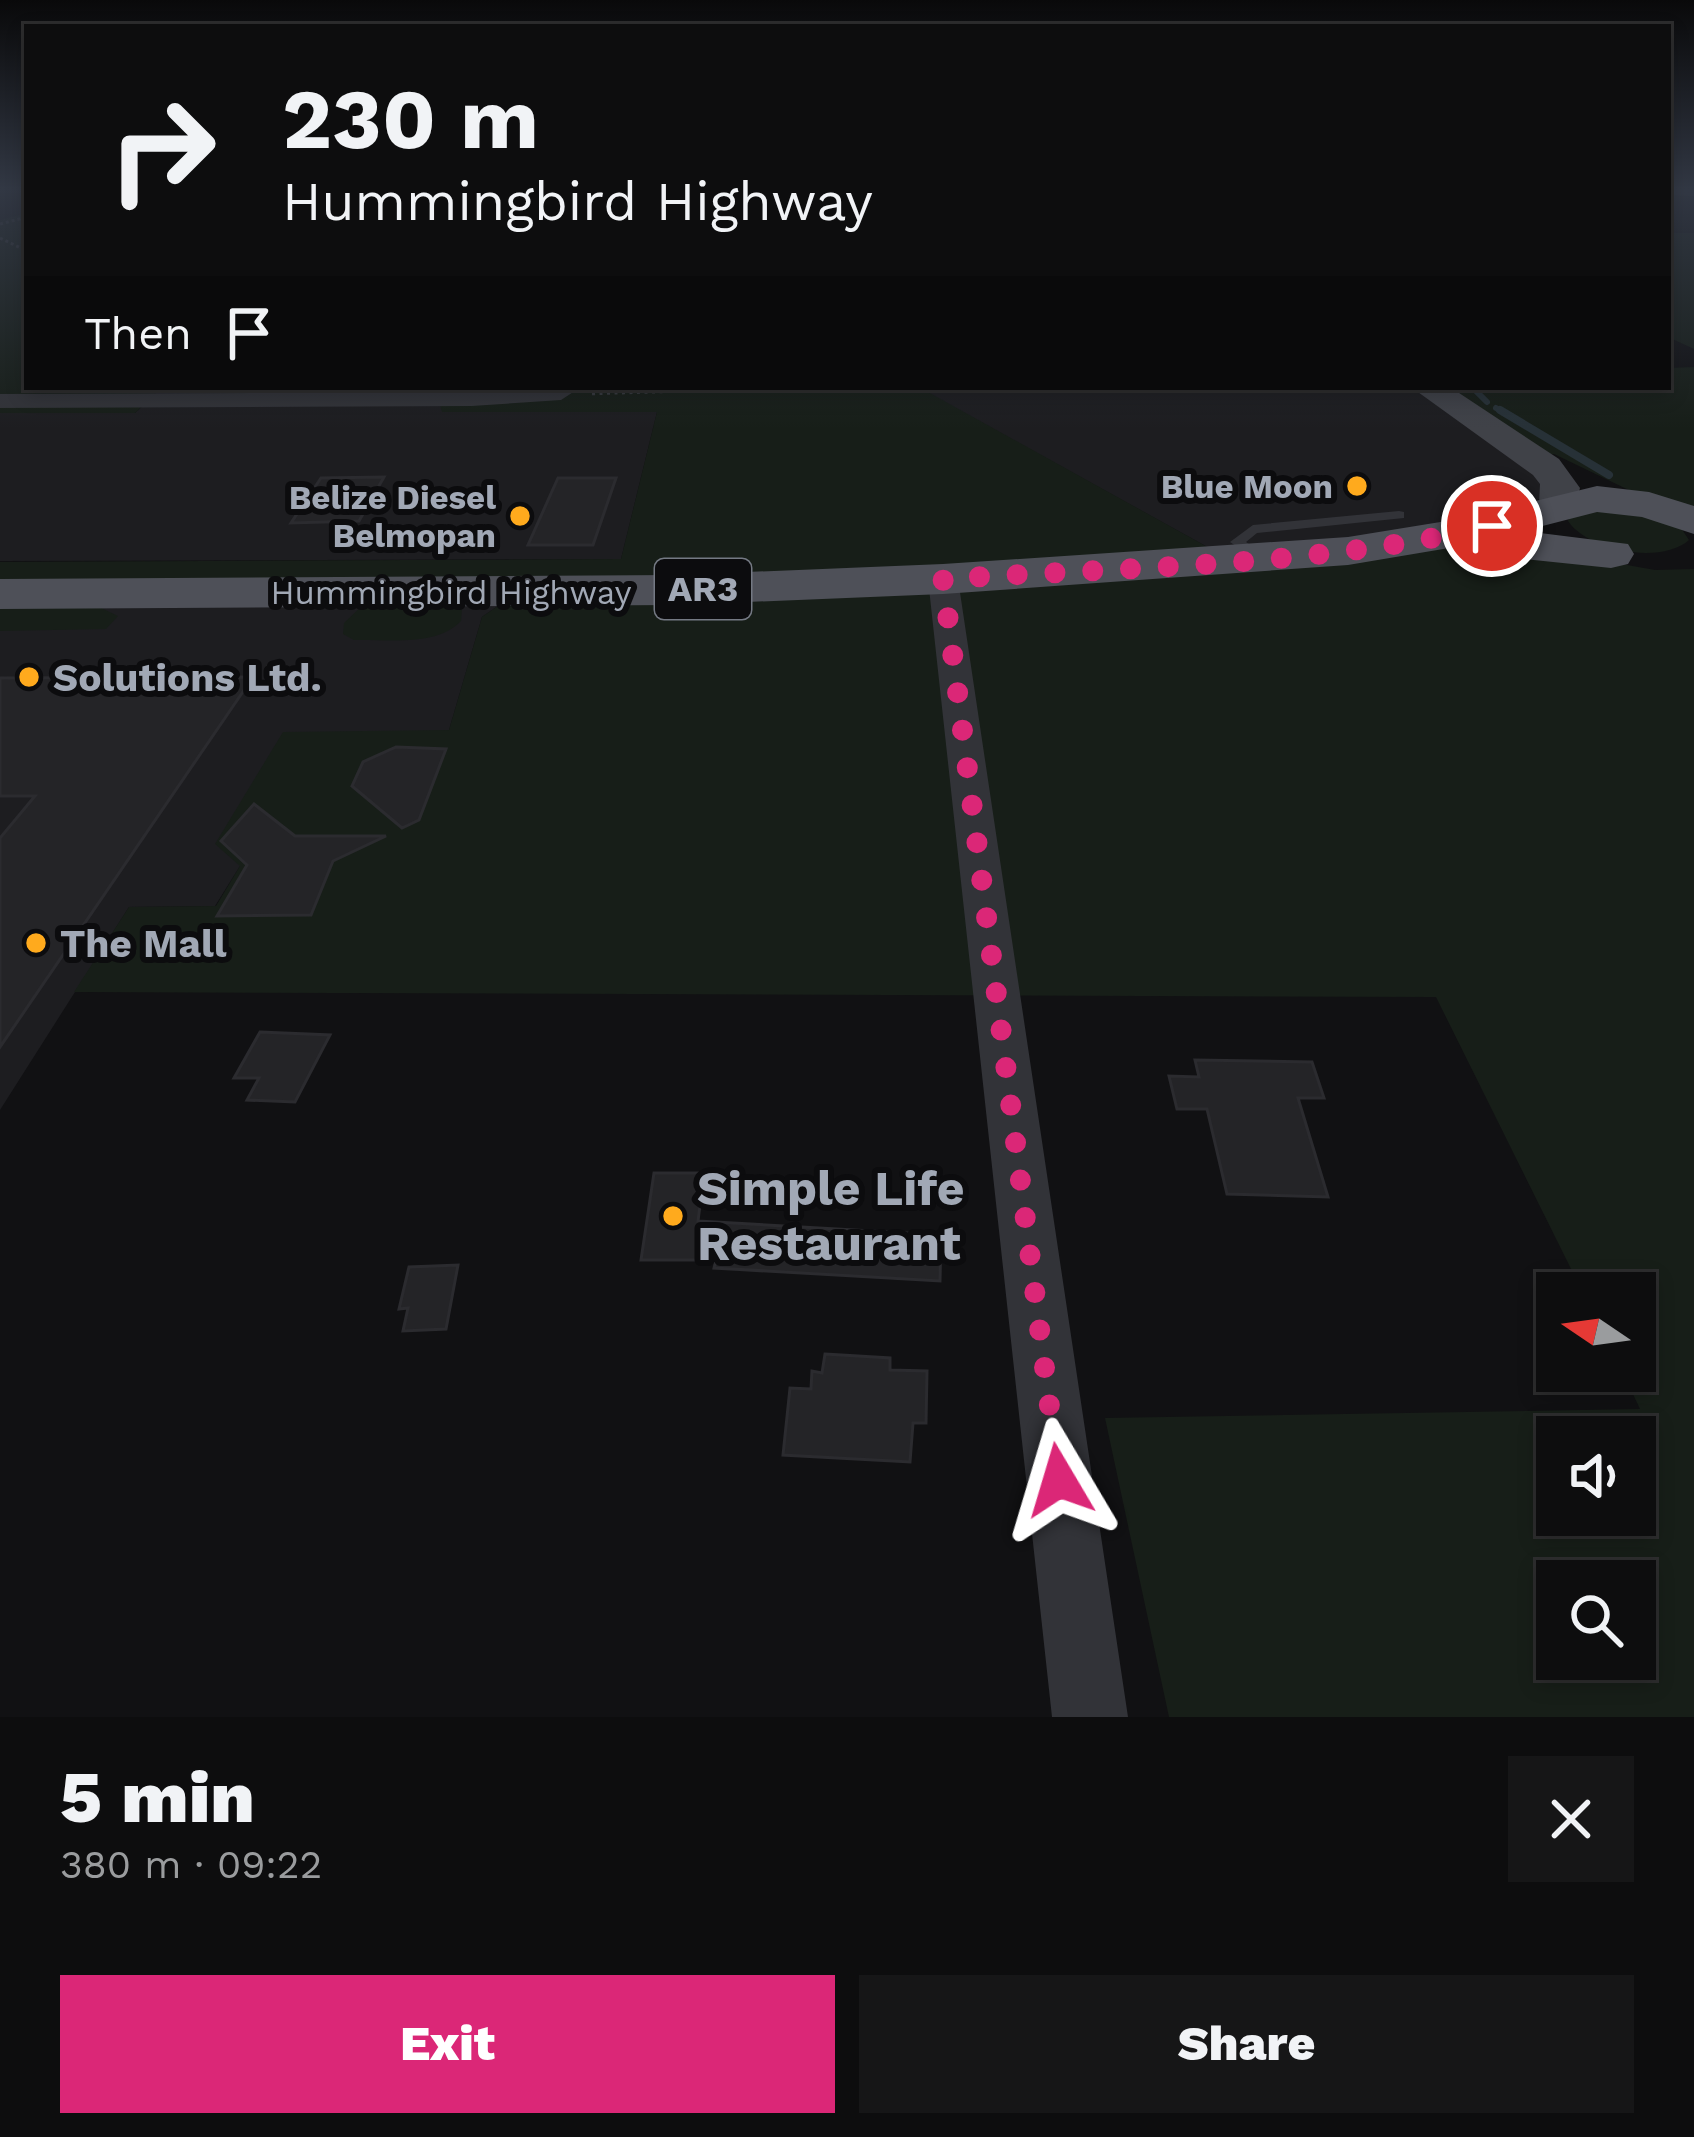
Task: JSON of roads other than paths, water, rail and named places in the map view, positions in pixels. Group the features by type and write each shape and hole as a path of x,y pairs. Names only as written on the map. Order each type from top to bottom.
{"main road":[{"path":"1433,390 1559,479 1563,491 1549,518 1567,537 1656,558"},
{"path":"1524,450 1677,513"},
{"name":"Hummingbird Highway","path":"0,594 674,590 943,579 1264,560 1402,529 1597,499 1677,513"},
{"name":"Hummingbird Highway","path":"1402,529 1656,558"}],"street":[{"path":"0,401 472,399 565,390"},
{"path":"943,579 1090,1717"}],"waterway":[{"path":"1475,390 1487,402"},
{"path":"1496,408 1505,413"},
{"path":"1500,410 1609,475"}],"place":[{"name":"Blue Moon","path":"1357,486"},
{"name":"Belize Diesel Belmopan","path":"520,516"},
{"name":"Solutions Ltd.","path":"29,677"},
{"name":"The Mall","path":"36,943"},
{"name":"Simple Life Restaurant","path":"673,1216"}]}
